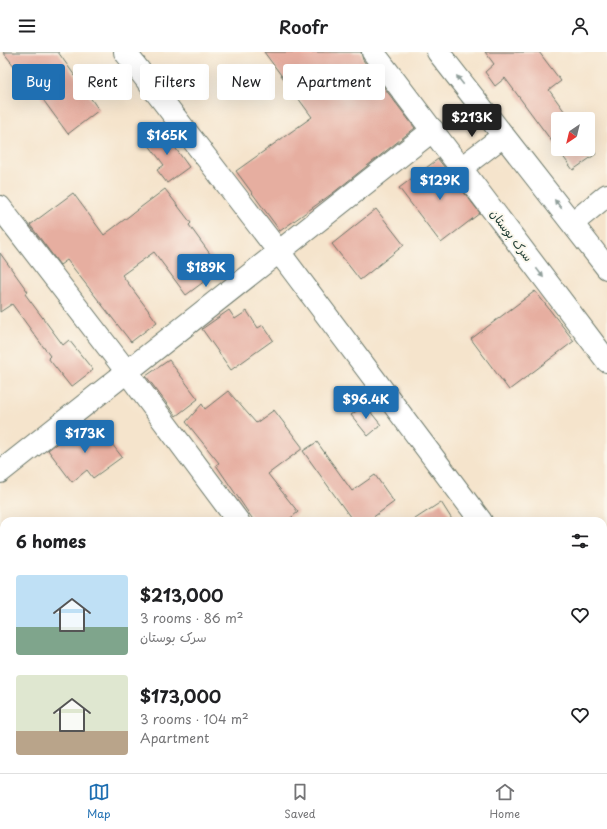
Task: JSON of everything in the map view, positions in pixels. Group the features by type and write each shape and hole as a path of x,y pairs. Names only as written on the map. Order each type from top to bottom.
{"street":[{"path":"125,52 279,252 478,517"},
{"name":"سرک بوستان","path":"374,52 607,361"},
{"path":"438,52 503,136 573,222 607,268"},
{"path":"0,472 433,130"},
{"path":"461,168 503,136"},
{"path":"573,222 607,195"},
{"path":"0,207 127,372 235,517"}],"building":[{"path":"3,52 58,52 73,73 73,100 92,100 99,110 68,134 43,100 65,100 65,64 13,64"},
{"path":"264,52 361,52 363,60 366,64 283,64 283,78 275,67 275,64 273,64"},
{"path":"485,52 539,52 561,81 549,90 565,112 551,112 551,140 505,78 495,86 485,72 494,64"},
{"path":"385,89 415,128 333,193 280,231 236,171 312,117 299,100 385,100"},
{"path":"161,128 189,167 167,183 157,170 164,165 145,140"},
{"path":"563,156 593,156 573,170"},
{"path":"438,159 480,213 441,243 399,188"},
{"path":"165,189 191,223 189,225 221,269 186,295 154,252 122,275 157,322 131,342 67,260 60,265 30,225 73,193 104,235"},
{"path":"376,209 404,245 360,280 332,244"},
{"path":"0,253 28,292 25,294 63,345 69,340 93,370 71,387 48,358 50,356 12,304 0,312"},
{"path":"535,291 574,341 509,390 471,339"},
{"path":"229,310 235,319 247,311 258,328 263,325 273,340 231,370 202,329"},
{"path":"169,360 198,399 176,416 146,376"},
{"path":"228,391 256,423 274,410 303,448 268,474 298,512 292,517 251,517 216,465 219,463 186,422 202,404 205,409"},
{"path":"365,405 381,425 368,436 351,415"},
{"path":"98,426 122,457 93,478 87,470 72,482 48,450 74,431 80,440"},
{"path":"317,442 352,491 375,475 394,502 373,517 350,517 303,451"},
{"path":"441,502 450,517 418,517"}]}
